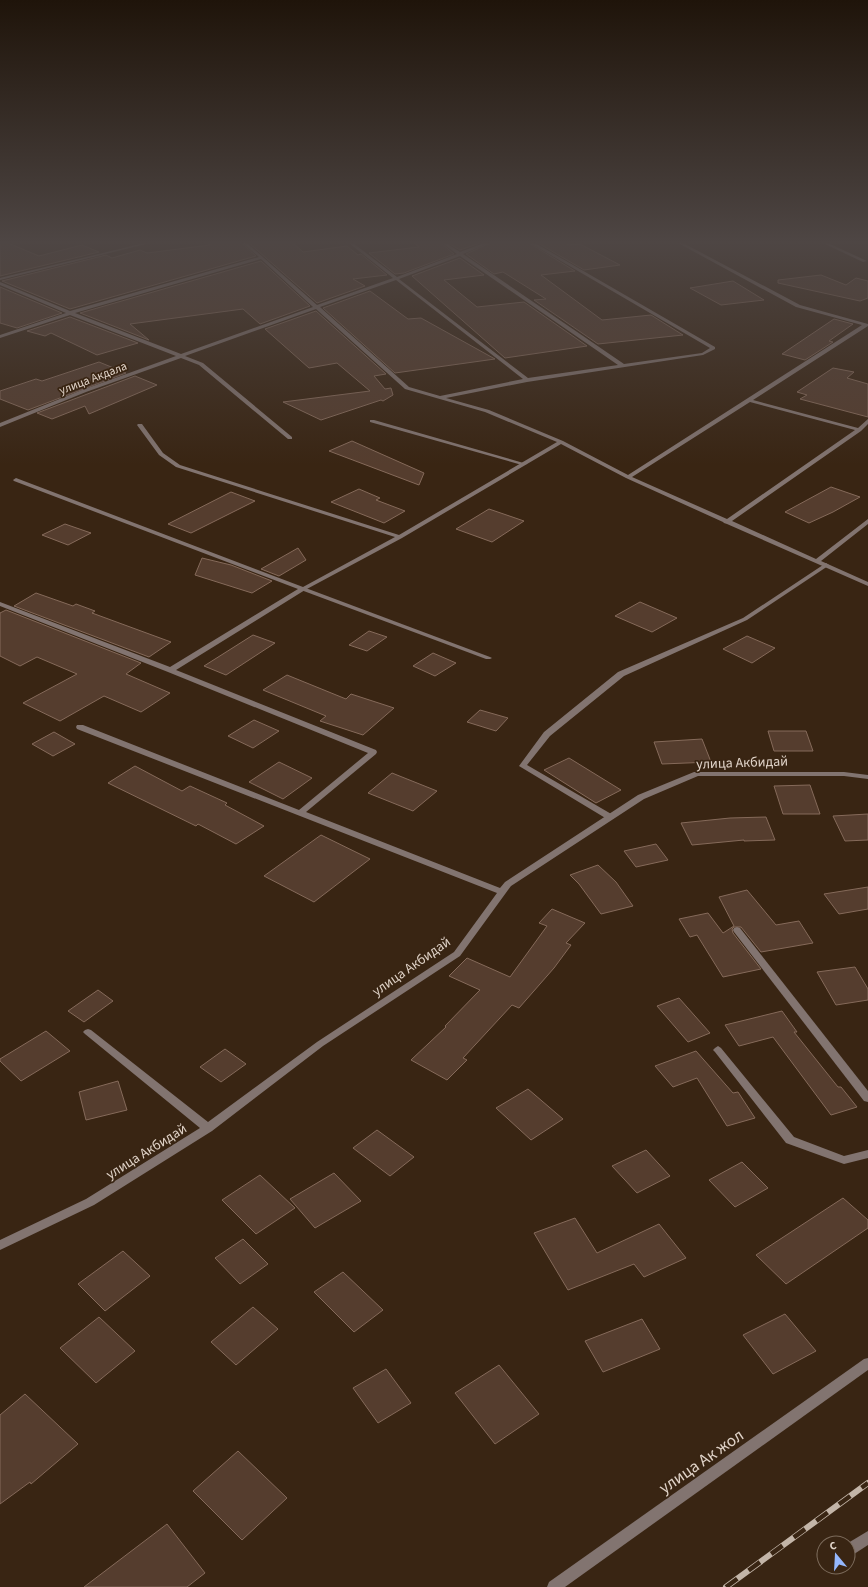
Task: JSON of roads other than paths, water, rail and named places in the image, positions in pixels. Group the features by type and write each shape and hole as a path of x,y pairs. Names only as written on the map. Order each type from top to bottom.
{"street":[{"path":"0,337 58,317"},
{"path":"80,317 179,357 201,364 290,438"},
{"name":"улица Акдала","path":"0,425 84,391 288,317"},
{"path":"327,317 407,388 487,411 561,442 628,477 868,584"},
{"path":"446,317 527,380"},
{"path":"552,317 623,366"},
{"path":"438,398 527,380 703,354 713,348 660,317"},
{"path":"838,317 867,325"},
{"path":"628,477 867,325"},
{"path":"749,400 859,430"},
{"path":"372,421 524,464"},
{"path":"726,522 859,430 868,421"},
{"path":"140,424 161,454 178,466 400,537"},
{"path":"171,670 303,589 400,537 561,442"},
{"path":"16,480 488,658"},
{"path":"817,561 868,521"},
{"path":"610,817 523,766 547,734 621,674 745,619 826,565"},
{"path":"0,604 171,670 373,752 300,813"},
{"path":"80,727 502,892"},
{"name":"улица Акбидай","path":"0,1245 90,1202 208,1128 320,1044 457,954 508,884 641,797 697,774 844,774 868,777"},
{"path":"737,930 868,1098"},
{"path":"88,1032 208,1128"},
{"path":"718,1050 790,1140 844,1160 868,1154"},
{"name":"улица Ак жол","path":"554,1587 868,1363"},
{"path":"856,1545 868,1537"}],"railway":[{"path":"726,1587 868,1483"}]}
